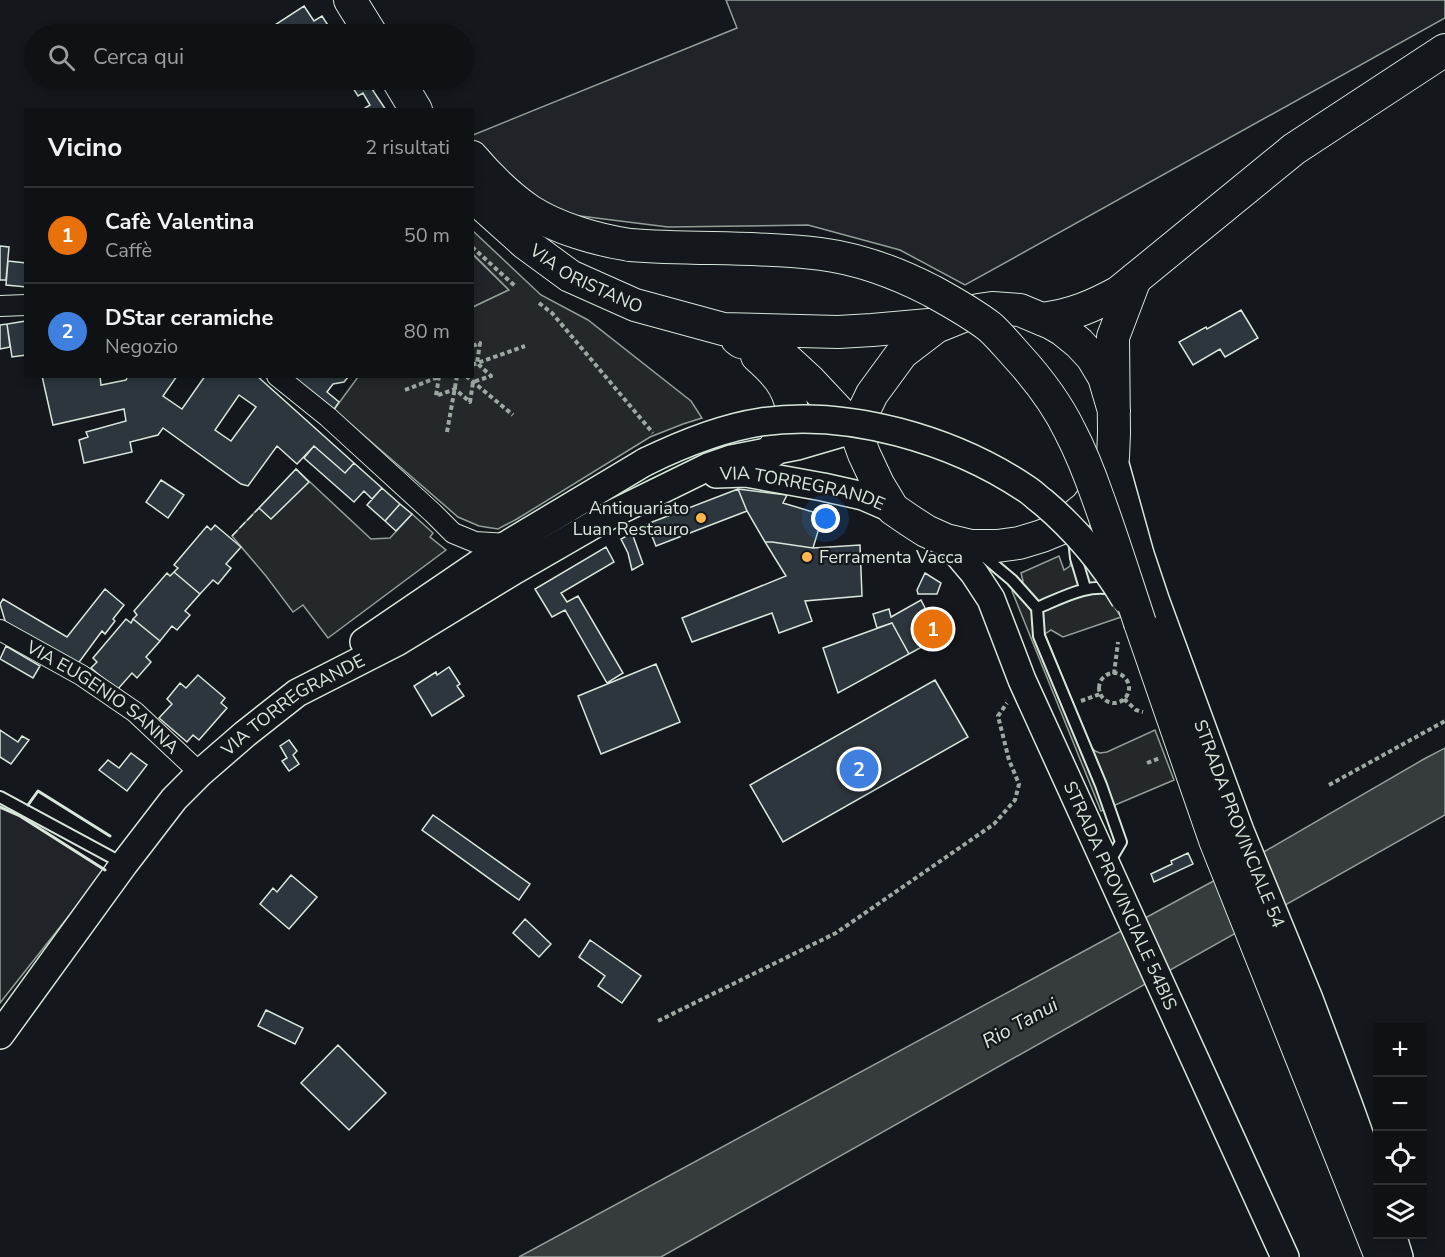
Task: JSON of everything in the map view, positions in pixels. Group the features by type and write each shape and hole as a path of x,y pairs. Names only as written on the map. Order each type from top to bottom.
{"main road":[{"path":"350,0 364,24"},
{"path":"1042,319 1063,316 1093,306 1119,292 1294,149 1445,50"},
{"path":"474,159 503,190 531,211 568,229 609,241 667,248 786,250 855,260 889,271 959,306 990,327 1029,369 1070,430 1087,468 1106,519 1138,622 1215,840 1296,1006 1381,1257"},
{"name":"VIA ORISTANO","path":"474,194 484,207 525,243 570,276 635,305 732,335 783,356 855,429"},
{"path":"1114,411 1104,377 1092,357 1079,343 1063,330 1020,310 992,308 978,310 936,327 902,354 872,394 855,429 878,484 893,509 926,531 959,543 997,546 1042,537 1059,529 1086,507 1098,491 1113,457 1114,411 1113,337 1135,279"},
{"name":"VIA ORISTANO","path":"732,335 838,332 947,324"},
{"path":"732,335 772,370 783,383 790,398 792,415 790,427 772,451"},
{"path":"297,693 373,636 508,544 645,462 689,443 729,430 781,420 835,421 871,427 912,436 981,462 1027,489 1055,512 1098,558 1138,622"},
{"name":"VIA TORREGRANDE","path":"0,1035 174,799 245,734 297,693 397,642 612,514 708,467 732,459 797,446 855,429"},
{"name":"STRADA PROVINCIALE 54","path":"1113,457 1140,554 1138,622 1240,831 1296,1006 1349,1106 1376,1185"},
{"name":"VIA TORREGRANDE","path":"677,482 718,473 746,473 863,496 893,509"},
{"name":"STRADA PROVINCIALE 54BIS","path":"959,543 974,573 991,599 1022,680 1285,1257"},
{"path":"1394,1239 1399,1257"}],"street":[{"path":"0,306 24,305"},
{"path":"279,378 328,417 453,533 475,542 508,544"},
{"name":"VIA EUGENIO SANNA","path":"0,630 81,675 135,712 200,773"}],"lane":[{"path":"1072,519 1076,558 1085,588"},
{"path":"959,543 1012,580 1037,608 1039,636 1101,785 1121,842 1113,877"},
{"path":"1037,608 1085,588 1112,588 1138,622"},
{"path":"0,796 124,864"}],"path":[{"path":"474,249 515,286"},
{"path":"539,303 552,313 655,435"},
{"path":"474,345 480,343 475,364"},
{"path":"475,364 525,346"},
{"path":"473,382 491,376 475,364"},
{"path":"405,390 437,378"},
{"path":"440,378 436,396 455,389"},
{"path":"447,432 457,378"},
{"path":"468,378 513,415"},
{"path":"455,389 470,402 473,382"},
{"path":"1114,674 1138,622"},
{"path":"1114,674 1119,674 1126,680 1129,690 1124,699 1111,703 1103,698 1099,689 1105,676 1114,674"},
{"path":"658,1022 836,933 994,824 1016,800 1019,784 1009,760 998,716 1022,680"},
{"path":"1329,785 1445,721"}],"shaded area":[{"path":"726,0 1445,0 1445,18 965,285 900,250 808,225 668,227 556,213 528,195 474,144 474,135 737,28"},
{"path":"474,232 541,295 588,320 691,401 702,418 650,437 498,529 479,526 458,517 333,411 357,378 474,378 474,307 509,290 474,255"},
{"path":"474,256 509,290 474,307"},
{"path":"296,469 371,539 390,538 412,514 433,533 430,537 446,550 328,638 303,605 293,612 232,536"},
{"path":"1059,556 1064,570 1070,566 1071,559 1082,558 1121,617 1063,637 1051,630 1045,634 1091,747 1100,753 1107,752 1155,730 1174,780 1101,811 1012,591 1023,581 1021,573"},
{"path":"0,807 20,816 105,870 0,1003"}],"water":[{"name":"Rio Tanui","path":"1445,748 1445,815 661,1257 519,1257 1219,878"}],"building":[{"path":"304,6 314,21 322,16 327,24 276,24"},
{"path":"354,90 373,90 385,108 365,108 370,105 363,93 358,96"},
{"path":"0,246 9,247 6,280 0,280"},
{"path":"8,261 24,263 24,287 6,285"},
{"path":"1241,310 1258,338 1225,357 1220,349 1193,365 1179,342"},
{"path":"24,321 24,355 12,357 7,324"},
{"path":"7,324 10,347 0,349 0,325"},
{"path":"42,378 100,378 101,385 127,378 176,378 163,396 182,409 204,378 259,378 354,463 345,473 314,446 297,464 277,446 248,486 241,484 163,428 158,435 130,442 132,452 84,463 79,440 88,437 86,432 126,421 124,409 53,425","holes":["239,395 256,407 231,441 215,430"]},
{"path":"292,378 347,378 344,382 333,384 327,392 339,402 333,411"},
{"path":"314,446 345,473 354,463 382,488 372,499 364,491 354,502 304,458"},
{"path":"296,469 309,482 271,519 259,508"},
{"path":"161,480 184,495 168,518 146,502"},
{"path":"382,488 400,504 385,521 367,505"},
{"path":"738,489 747,511 656,546 647,524"},
{"path":"738,489 787,495 783,503 823,515 813,548 765,542 747,511"},
{"path":"400,504 412,514 396,531 385,521"},
{"path":"215,525 241,547 226,564 231,568 218,584 213,580 200,594 174,572 178,568 174,565 207,526 211,530"},
{"path":"632,533 643,564 632,570 628,553 621,539"},
{"path":"765,542 813,548 860,545 862,596 805,601 812,621 779,633 772,613 692,642 682,618 786,576"},
{"path":"606,547 614,562 561,593 567,602 578,596 623,673 607,683 565,610 552,617 535,589"},
{"path":"174,572 200,594 185,611 190,615 177,630 172,626 160,641 133,619 137,615 134,611 167,573 170,576"},
{"path":"925,573 941,583 937,594 918,594 917,590"},
{"path":"105,589 124,605 105,634 102,631 77,665 6,624 0,604 3,599 67,637"},
{"path":"921,600 940,637 909,654 892,623 877,628 873,614 889,609 891,617"},
{"path":"126,619 131,623 133,619 160,641 146,657 151,662 137,678 132,673 117,690 91,668 97,662 93,658"},
{"path":"892,623 909,654 838,693 823,648"},
{"path":"6,646 40,666 33,678 0,659"},
{"path":"656,664 680,722 601,754 578,696"},
{"path":"449,667 460,684 457,686 464,696 432,716 414,686 436,672 437,675"},
{"path":"198,675 225,698 221,703 227,708 199,740 193,735 187,742 159,718 172,704 167,699 180,683 186,688"},
{"path":"935,680 968,737 783,842 750,785"},
{"path":"0,730 18,742 22,736 29,740 11,764 0,757"},
{"path":"289,740 297,751 293,755 299,764 289,771 282,761 287,758 280,746"},
{"path":"131,753 147,765 127,791 99,770 108,760 119,768"},
{"path":"433,815 530,884 519,900 422,830"},
{"path":"1188,853 1193,864 1154,882 1151,874"},
{"path":"291,875 317,897 289,929 260,904 273,888 277,892"},
{"path":"525,919 551,944 539,957 513,933"},
{"path":"590,940 641,976 622,1003 598,986 605,976 579,957"},
{"path":"266,1010 303,1028 295,1044 258,1026"},
{"path":"338,1045 386,1093 349,1130 301,1083"}],"fence":[{"path":"232,536 259,508"}],"wall":[{"path":"28,805 38,791 110,836"},
{"path":"0,807 20,816 105,870"}],"place":[{"name":"Antiquariato Luan Restauro","path":"701,518"},
{"name":"Ferramenta Vacca","path":"807,557"},
{"name":"Cafè Valentina","path":"933,629"},
{"name":"DStar ceramiche","path":"859,769"}]}
